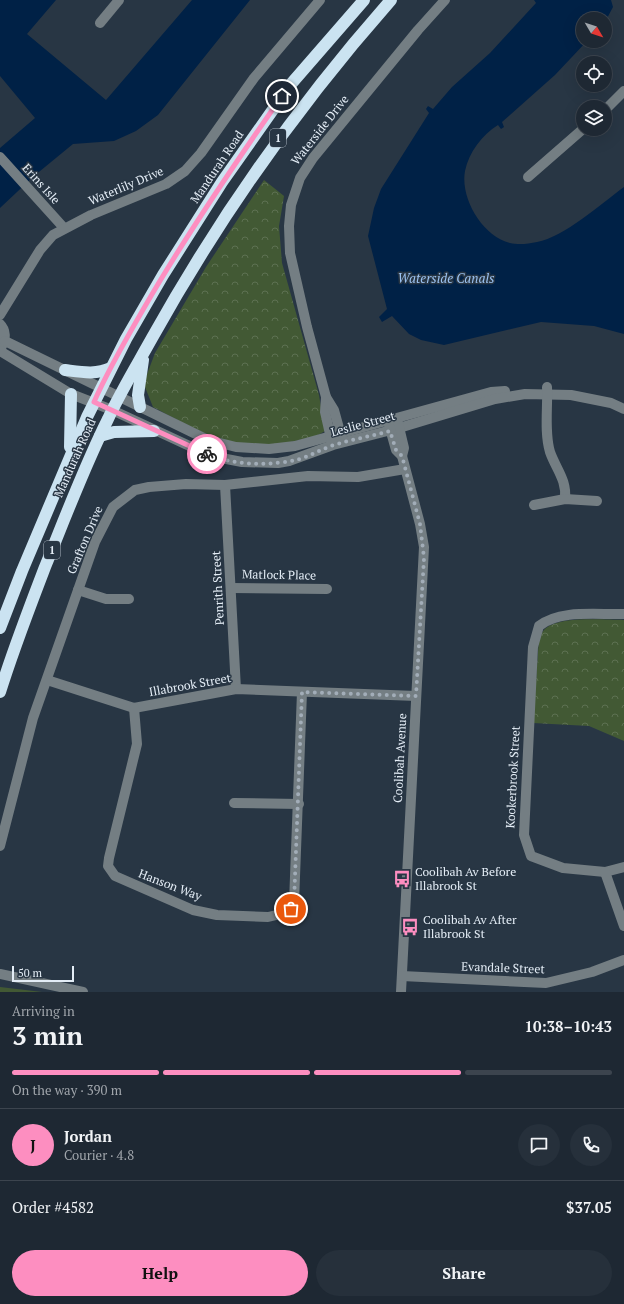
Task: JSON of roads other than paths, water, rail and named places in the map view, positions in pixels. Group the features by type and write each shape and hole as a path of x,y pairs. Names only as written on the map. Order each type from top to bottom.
{"highway":[{"name":"Mandurah Road","path":"0,628 70,456 94,402 111,368 163,275 222,182 291,84 364,0"},
{"name":"Mandurah Road","path":"0,692 12,654 67,512 112,410 146,349 209,241 257,167 304,103 391,0"},
{"path":"140,407 138,395 139,382 146,349"},
{"path":"65,370 92,373 102,372 111,368"},
{"path":"70,456 71,394"},
{"path":"100,436 114,432 154,431"}],"street":[{"path":"100,23 119,0"},
{"name":"Waterlily Drive","path":"0,315 40,250 53,236 64,228 91,215 166,184 185,171 254,78 320,0"},
{"name":"Waterside Drive","path":"337,439 325,412 326,398 306,327 290,253 288,226 291,205 300,178 313,158 418,30 445,0"},
{"path":"612,103 624,91"},
{"path":"528,177 576,135"},
{"name":"Erins Isle","path":"0,158 64,228"},
{"path":"0,324 4,331 2,347"},
{"name":"Leslie Street","path":"2,347 65,370 197,435 236,447 269,449 395,430 495,399 547,390 611,403 624,409"},
{"name":"Leslie Street","path":"2,347 71,394 94,402 211,456 242,462 278,463 302,458 337,439 392,419 491,392 572,388 614,398 624,402"},
{"path":"547,390 547,430 550,452 566,489 564,499"},
{"name":"Coolibah Avenue","path":"392,419 395,430 396,450 402,456 420,524 424,547 401,992"},
{"name":"Grafton Drive","path":"0,846 33,718 78,590 105,519 113,507 135,490 148,487 186,484 225,485 308,476 358,477 405,469"},
{"name":"Penrith Street","path":"225,485 236,689"},
{"path":"534,505 564,499 597,501"},
{"name":"Matlock Place","path":"231,588 327,589"},
{"path":"78,590 106,599 129,599"},
{"name":"Kookerbrook Street","path":"624,614 564,615 553,617 539,626 532,647 524,835 531,856 563,868 604,872 624,867"},
{"name":"Illabrook Street","path":"46,680 134,708 236,689 416,696"},
{"name":"Hanson Way","path":"134,708 137,744 109,858 108,866 111,872 124,881 193,910 217,915 268,917 285,914 294,903 299,804 302,692"},
{"path":"234,803 299,804"},
{"path":"604,872 624,926"},
{"name":"Evandale Street","path":"402,976 546,983 592,972 624,960"},
{"path":"0,974 84,992"}],"water":[{"path":"0,0 56,0 27,34 106,100 192,0 250,0 158,115 136,131 114,141 73,144 34,176 0,208 0,148 35,118 0,76"},
{"name":"Waterside Canals","path":"534,0 611,0 613,7 610,12 576,12 576,48 580,48 555,75 502,122 504,127 501,129 498,125 492,129 477,145 470,157 465,171 464,182 466,193 475,214 490,233 510,243 523,244 548,239 559,234 582,219 624,187 624,334 594,326 541,322 444,345 421,340 409,334 392,316 382,322 379,317 387,309 368,236 374,208 381,189 429,113 426,109 428,106 433,109 452,87 490,53 536,3"}],"place":[{"name":"Coolibah Av Before Illabrook St","path":"402,879"},
{"name":"Coolibah Av After Illabrook St","path":"410,927"}]}
